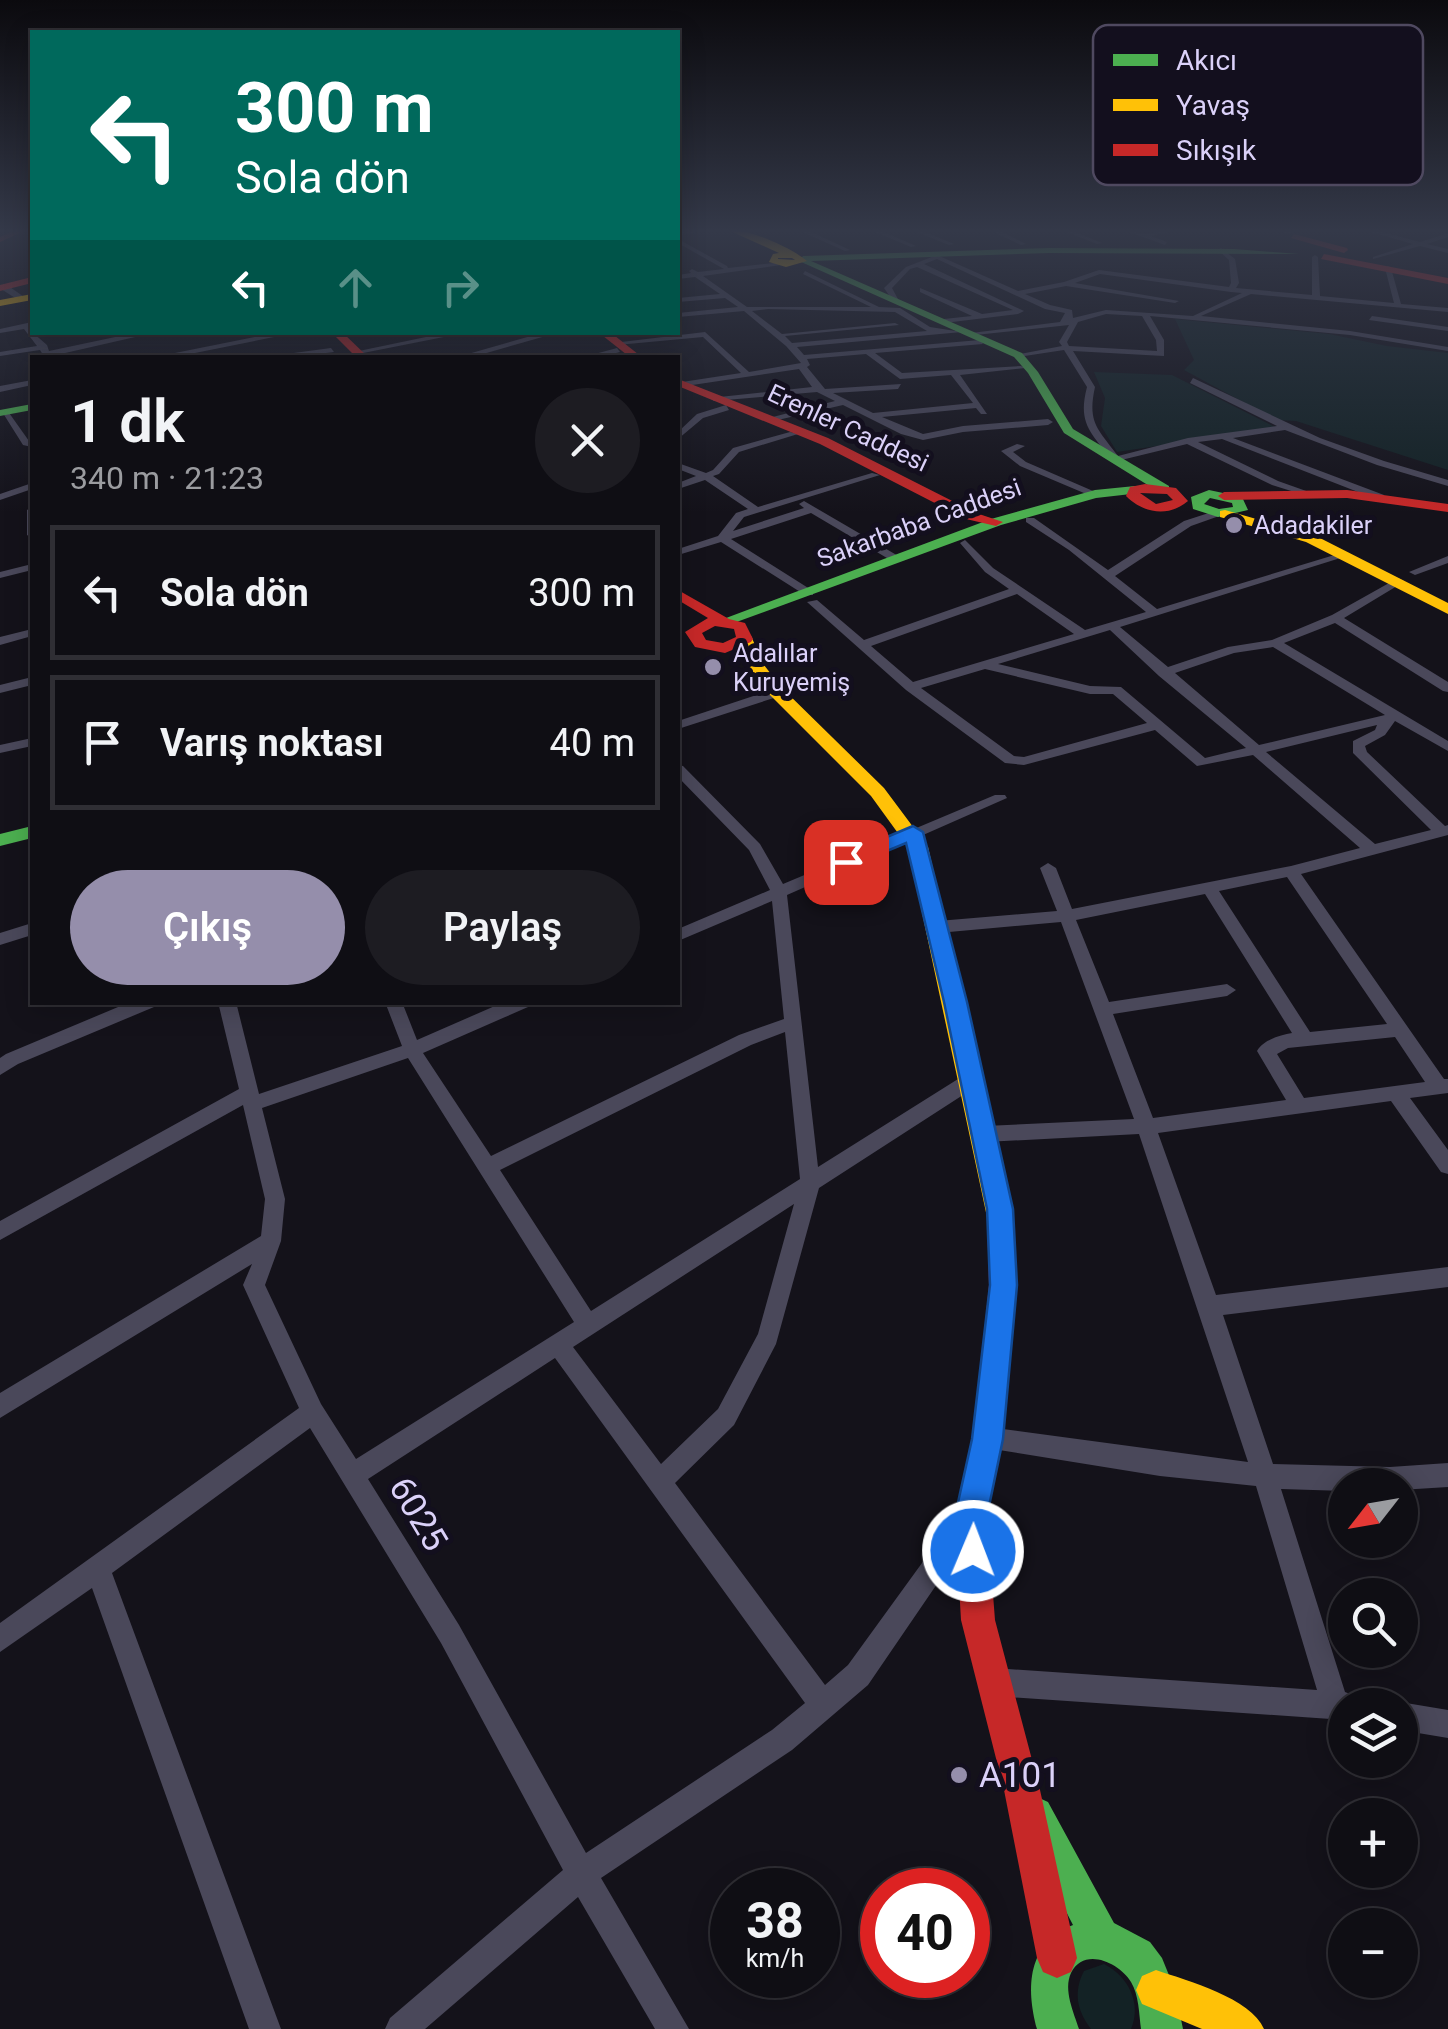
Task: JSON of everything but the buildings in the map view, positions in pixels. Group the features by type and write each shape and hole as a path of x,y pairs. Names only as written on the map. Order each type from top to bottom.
{"main road":[{"path":"951,324 968,329"},
{"path":"954,324 1036,374 1059,422 1147,486 1223,504 1345,555 1448,589"},
{"path":"319,335 345,350"},
{"path":"600,335 624,345"},
{"path":"1019,362 1048,422 1077,448 1147,486 1223,504 1275,509 1348,498 1448,510"},
{"name":"Erenler Caddesi","path":"680,388 837,448 958,511 996,522"},
{"name":"Erenler Caddesi","path":"720,403 793,434 949,513 964,523 966,538"},
{"path":"2,413 30,407"},
{"name":"Sakarbaba Caddesi","path":"1147,486 1090,504 966,538 896,559 811,597 734,646 695,636 705,622 724,621 811,597 966,538 996,522 1096,494 1147,486"},
{"path":"1223,504 1304,492 1380,497 1448,510"},
{"path":"1275,509 1448,599"},
{"path":"1315,532 1365,547 1448,609"},
{"path":"680,595 740,626 746,654 778,692 876,786 913,832 938,927 1000,1209 1004,1285 988,1439 971,1516 978,1620 1022,1790 1058,1958 1051,1999 1056,2027"},
{"path":"695,636 778,692"},
{"path":"0,828 30,820"},
{"path":"0,840 30,832"},
{"path":"1022,1790 1099,1934"},
{"path":"1058,1958 1068,1943 1082,1935 1099,1934 1116,1940 1132,1952 1156,1990 1162,2029"},
{"path":"1156,1990 1200,2006 1243,2029"}],"street":[{"path":"763,324 791,345 823,390 870,416 923,438 1048,422"},
{"path":"841,324 843,328"},
{"path":"778,334 906,324"},
{"path":"917,324 928,329 968,329"},
{"path":"962,324 968,329"},
{"path":"680,388 745,372 868,352 983,324"},
{"path":"791,345 1062,324"},
{"path":"1072,324 1065,348 1092,387 1085,409 1088,427 1147,486 1223,504"},
{"path":"868,352 900,376 1019,362 1065,348 1161,354 1153,324"},
{"path":"1268,324 1448,349"},
{"path":"1334,324 1334,331"},
{"path":"1415,324 1448,328"},
{"path":"0,330 29,325"},
{"path":"680,328 690,336"},
{"path":"593,355 624,345 705,334 745,372"},
{"path":"91,335 107,355"},
{"path":"0,354 48,353 139,335"},
{"path":"180,355 280,335"},
{"path":"312,355 417,343 444,335"},
{"path":"469,355 545,335"},
{"path":"417,343 432,350"},
{"path":"954,372 995,426"},
{"path":"1193,381 1282,428 1377,464 1448,483"},
{"path":"0,388 30,383"},
{"path":"680,434 720,403 823,390 898,386"},
{"path":"768,419 843,402"},
{"path":"870,416 979,405"},
{"path":"2,413 30,444"},
{"path":"1107,575 1134,562 1147,486 1188,442 1282,428"},
{"path":"680,485 716,472 736,450 793,434"},
{"path":"1222,436 1380,497"},
{"path":"1188,442 1275,483 1304,492"},
{"path":"1020,446 1006,451 1022,464 1096,494"},
{"path":"680,467 706,476 756,510"},
{"path":"722,538 740,515 875,475"},
{"path":"0,496 30,487"},
{"path":"795,498 896,559"},
{"path":"680,551 813,509"},
{"path":"1030,520 1155,613"},
{"path":"722,538 811,597 911,687 1010,760 1024,761 1158,725"},
{"path":"966,538 989,570 1084,635"},
{"path":"911,687 1345,555"},
{"path":"1163,673 1232,650 1276,643 1336,618 1406,576 1448,560"},
{"path":"0,575 30,568"},
{"path":"862,645 1018,590"},
{"path":"1336,618 1448,688"},
{"path":"1112,626 1374,851"},
{"path":"0,641 30,634"},
{"path":"1276,643 1448,748"},
{"path":"984,664 1090,690 1116,690 1202,762 1392,717"},
{"path":"0,688 30,682"},
{"path":"680,724 778,692"},
{"path":"1392,717 1380,732 1358,744 1360,753 1445,831"},
{"path":"0,749 30,742"},
{"path":"659,1482 726,1416 768,1337 810,1183 779,890 756,848 680,771"},
{"path":"680,933 1000,798"},
{"path":"938,927 1067,916 1291,871 1445,831"},
{"path":"1048,868 1148,1126 1268,1477 1334,1688"},
{"path":"985,1134 1148,1126 1443,1087 1291,871"},
{"path":"1208,886 1306,1041"},
{"path":"0,939 30,929"},
{"path":"1103,1008 1227,990"},
{"path":"4,1059 140,1005"},
{"name":"6025","path":"228,1005 275,1198 272,1241 254,1285 314,1412 450,1634 673,2029"},
{"path":"394,1005 412,1050 588,1325"},
{"path":"0,1230 252,1097 412,1050 515,1005"},
{"path":"488,1167 746,1040 794,1022"},
{"path":"1299,1106 1266,1051 1284,1042 1400,1030"},
{"path":"353,1475 973,1079"},
{"path":"1396,1093 1448,1166"},
{"path":"0,1406 272,1241"},
{"path":"1210,1306 1448,1277"},
{"path":"558,1344 823,1705"},
{"path":"0,1639 314,1412"},
{"path":"988,1439 1268,1477 1382,1482 1448,1475"},
{"path":"401,2029 583,1873 782,1740 858,1675 971,1516"},
{"path":"98,1570 265,2029"},
{"path":"994,1682 1328,1705"},
{"path":"1418,1719 1448,1724"}],"shaded area":[{"path":"1177,324 1223,324 1329,334 1448,353 1448,470 1296,421 1276,420 1184,370 1194,360"},
{"path":"1094,372 1172,375 1277,428 1117,452 1101,426 1105,398"},
{"path":"1104,1964 1131,1991 1135,2010 1131,2029 1091,2029 1082,2015 1078,1994 1084,1971"}],"traffic: fast":[{"path":"946,324 1018,355 1033,372 1068,431 1164,489"},
{"path":"0,413 30,407"},
{"path":"726,621 996,522 1095,494 1135,490"},
{"path":"1209,494 1237,500 1241,510 1218,513 1198,506 1196,500 1209,494"},
{"path":"0,840 30,832"},
{"path":"1035,1815 1099,1934"},
{"path":"1058,2029 1049,1996 1051,1974 1067,1949 1093,1940 1122,1946 1143,1964 1155,1990 1162,2029"}],"traffic: slow":[{"path":"1225,514 1311,539 1448,609"},
{"path":"745,639 756,665 775,691 878,792 918,847 1000,1217"},
{"path":"1156,1990 1200,2006 1243,2029"}],"traffic: jam":[{"path":"339,335 361,355"},
{"path":"607,335 634,355"},
{"path":"680,383 824,441 971,516 996,522"},
{"path":"1145,488 1171,491 1181,501 1162,508 1144,504 1132,496 1135,490 1145,488"},
{"path":"1224,496 1347,494 1448,508"},
{"path":"680,595 722,620"},
{"path":"713,621 740,626 745,639 725,648 701,644 693,632 713,621"},
{"path":"1000,1217 1003,1285 988,1439 971,1516 978,1620 1022,1790 1057,1958"}],"place":[{"name":"Adadakiler","path":"1234,525"},
{"name":"Adalılar Kuruyemiş","path":"713,667"},
{"name":"A101","path":"959,1775"}],"route":[{"path":"846,862 913,832 956,1002 1000,1209 1004,1285 988,1439 971,1516 973,1551"}]}
